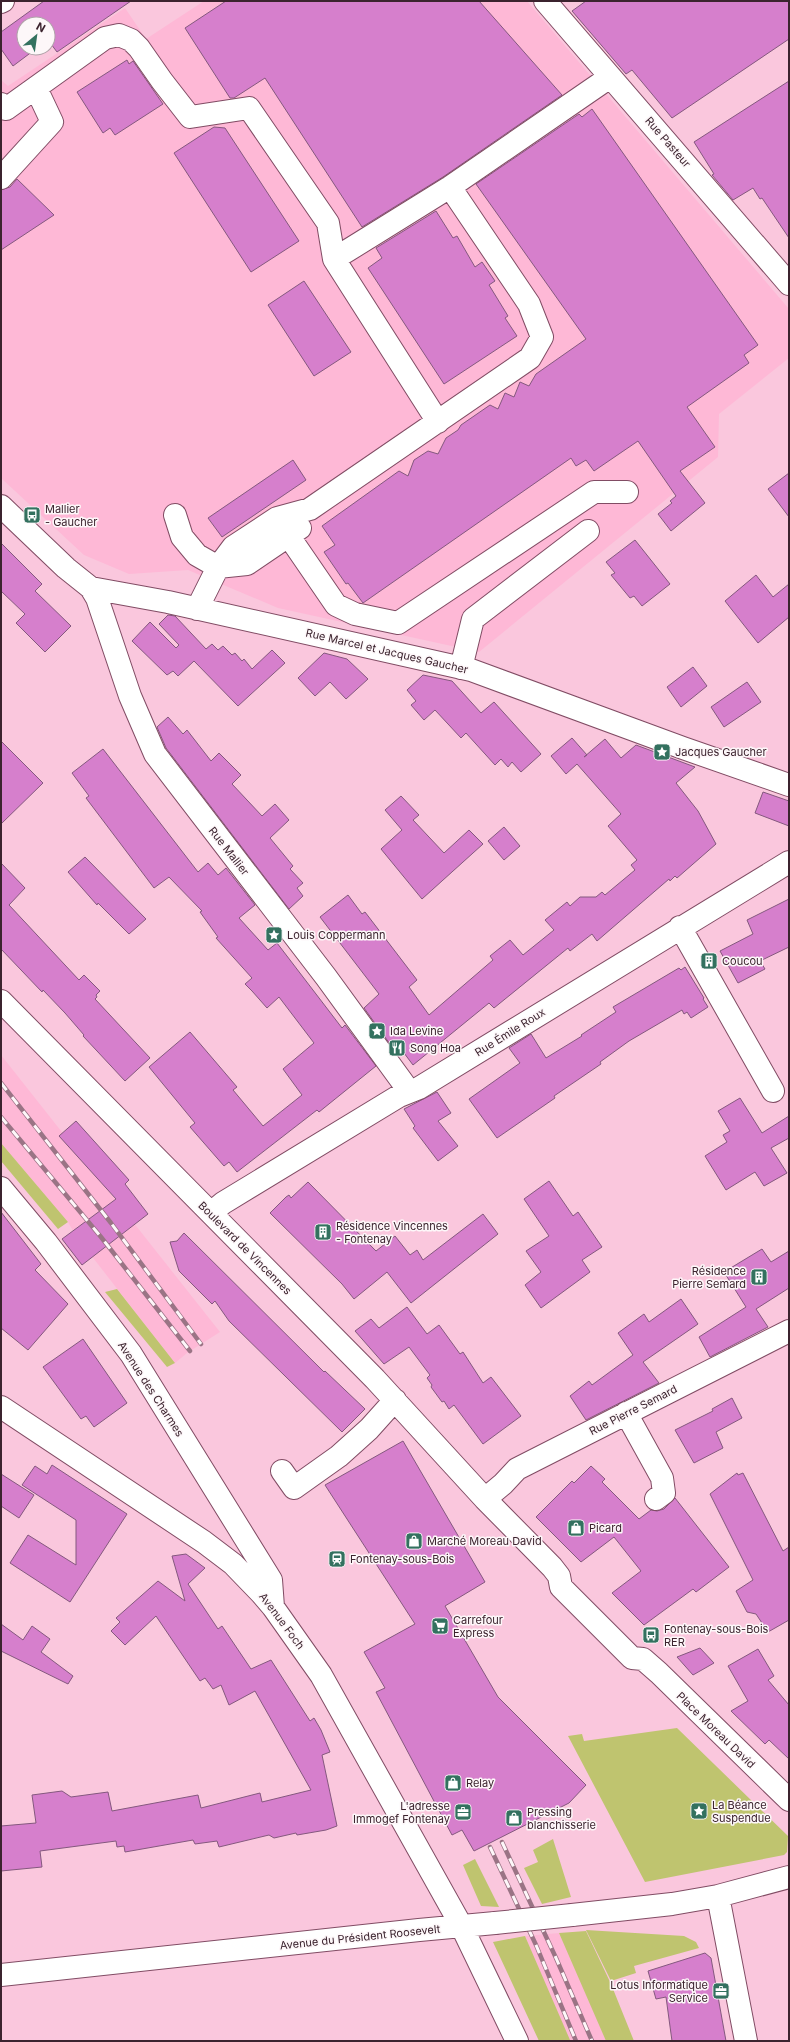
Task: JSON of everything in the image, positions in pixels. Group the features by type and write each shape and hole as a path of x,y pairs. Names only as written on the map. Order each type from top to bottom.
{"street":[{"name":"Rue Pasteur","path":"545,1 789,284"},
{"path":"1,104 6,109 105,38 118,35 131,40 139,48 190,117 249,108 328,223 334,259 438,422"},
{"path":"334,259 450,186 610,77"},
{"path":"1,178 52,122 36,88"},
{"path":"197,609 218,568 233,547 277,518 310,510 530,358 542,337 529,304 450,186"},
{"path":"288,535 336,605 355,614 398,624 594,492 627,492"},
{"name":"Rue Marcel et Jacques Gaucher","path":"1,506 66,568 91,588 197,609 460,668 789,785"},
{"path":"218,568 247,564 302,526 310,510"},
{"path":"460,668 473,619 588,531"},
{"name":"Rue Mallier","path":"91,588 97,598 130,696 155,754 326,977 409,1091"},
{"name":"Rue Émile Roux","path":"211,1213 222,1203 409,1091 419,1088 789,862"},
{"path":"680,928 773,1091"},
{"name":"Boulevard de Vincennes","path":"1,1001 395,1400 485,1499"},
{"name":"Avenue des Charmes","path":"1,1188 46,1242 131,1354 231,1518 271,1580 273,1606"},
{"name":"Rue Pierre Semard","path":"485,1499 503,1484 517,1469 789,1331"},
{"path":"282,1471 294,1488 339,1456 369,1428 395,1400"},
{"name":"Avenue Foch","path":"1,1407 204,1542 233,1564 273,1606 321,1676 462,1927 517,2041"},
{"path":"626,1413 662,1478 664,1493 656,1499"},
{"name":"Place Moreau David","path":"485,1499 559,1576 561,1587 580,1607 632,1658 643,1659 789,1800"},
{"path":"204,1542 222,1532 231,1518"},
{"name":"Avenue du Président Roosevelt","path":"1,1975 413,1930 462,1927 672,1904 718,1896 789,1877"},
{"path":"718,1896 746,2041"}],"shaded area":[{"path":"204,1 527,1 789,309 789,358 719,414 718,457 479,652 278,608 188,570 129,574 84,555 1,478 1,80 8,86 53,56 56,56 56,54 125,8 146,39"},
{"path":"1,1055 220,1332 187,1353 175,1363 76,1236 68,1222 1,1143"},
{"path":"559,1933 578,1973 606,2041 570,2041 525,1936"}],"green space":[{"path":"1,1143 68,1222 58,1229 1,1161"},
{"path":"117,1289 175,1363 167,1367 105,1292"},
{"path":"677,1728 788,1836 787,1852 784,1855 645,1882 568,1736 582,1734 584,1741"},
{"path":"553,1839 571,1897 542,1904 524,1868 538,1862 533,1850"},
{"path":"475,1859 499,1907 481,1906 463,1865"},
{"path":"586,1930 684,1936 696,1942 699,1948 634,1966 636,1973 611,1981"},
{"path":"586,1931 611,1984 634,2041 606,2041 559,1933"},
{"path":"525,1936 570,2041 539,2041 493,1942"}],"building":[{"path":"44,1 131,1 57,52 56,16 23,16"},
{"path":"226,1 479,1 562,95 443,177 362,227 265,78 234,98 230,98 185,28"},
{"path":"586,1 789,1 789,39 672,118 632,70 626,74 572,11"},
{"path":"16,21 16,56 26,56 13,66 1,49 1,32"},
{"path":"127,60 129,64 133,61 163,104 115,135 110,128 103,133 77,92"},
{"path":"789,81 789,238 762,198 760,199 753,188 733,200 712,175 714,174 694,142"},
{"path":"592,109 758,345 744,355 749,363 687,407 715,447 680,471 705,503 671,531 658,514 672,503 670,501 676,496 638,441 594,471 586,460 576,466 571,458 363,603 348,583 346,584 324,552 335,545 322,526 399,471 408,476 414,460 428,451 438,454 446,438 458,430 461,425 490,405 498,409 505,393 514,397 520,382 529,386 536,374 586,339 476,184 579,114 582,117"},
{"path":"214,127 225,128 299,241 251,272 174,153"},
{"path":"17,179 54,215 1,250 1,190 10,187"},
{"path":"436,211 453,238 457,236 475,267 482,262 495,281 489,285 508,316 505,318 517,336 444,384 368,268 382,258 376,248"},
{"path":"304,281 351,352 314,376 268,305"},
{"path":"293,460 306,480 222,537 208,518"},
{"path":"789,473 789,517 768,489"},
{"path":"635,540 670,584 642,606 634,596 630,598 611,575 615,573 606,562"},
{"path":"1,543 42,584 35,591 71,626 45,652 16,623 25,614 1,591"},
{"path":"756,575 773,597 789,584 789,617 758,643 725,601"},
{"path":"168,615 175,616 206,649 212,644 218,650 223,646 232,655 235,653 242,661 244,659 252,669 272,650 285,663 238,706 194,661 178,676 173,671 167,675 132,641 150,622 176,648 179,645 159,624"},
{"path":"324,653 347,659 368,679 346,699 330,682 315,696 298,678"},
{"path":"693,667 707,686 681,707 667,687"},
{"path":"423,675 452,681 481,713 494,702 541,754 521,772 512,762 508,767 501,759 495,765 466,733 461,738 435,710 424,720 411,705 416,701 407,690"},
{"path":"747,682 761,702 724,727 711,707"},
{"path":"168,717 183,734 187,730 211,761 219,753 241,775 232,784 262,816 275,804 289,820 270,838 293,866 290,869 303,883 297,888 303,896 289,909 166,748 157,727"},
{"path":"572,738 587,755 605,739 621,758 636,745 695,767 676,783 698,811 716,844 677,878 675,876 670,881 669,879 597,941 592,934 570,951 568,948 494,1008 489,1003 413,1065 404,1053 400,1056 395,1051 364,1008 379,994 320,917 348,895 362,914 365,912 417,980 409,987 429,1015 493,960 490,956 510,940 523,955 554,930 545,920 567,902 570,906 580,897 596,897 602,892 605,895 635,870 631,865 637,860 608,826 621,814 577,764 566,774 551,756"},
{"path":"1,741 43,783 1,824"},
{"path":"103,749 198,872 208,863 218,875 226,868 255,905 239,918 268,950 277,943 342,1028 345,1025 376,1066 319,1112 317,1110 237,1172 229,1162 224,1166 190,1127 195,1123 149,1067 190,1032 237,1087 233,1090 263,1126 302,1095 283,1069 314,1043 279,997 267,1008 245,984 252,978 216,938 218,937 200,912 202,911 169,877 154,888 86,798 89,796 72,773"},
{"path":"763,792 789,801 789,826 755,813"},
{"path":"401,796 419,815 413,820 444,853 469,830 483,844 422,899 381,849 402,830 385,810"},
{"path":"504,827 520,846 504,860 488,841"},
{"path":"85,857 146,919 129,934 98,903 97,905 68,872"},
{"path":"1,863 25,888 9,905 79,980 84,975 100,991 96,995 97,997 95,999 150,1058 125,1081 83,1036 84,1035 65,1013 43,990 42,992 1,949"},
{"path":"789,899 789,947 760,961 765,969 738,983 720,951 753,934 747,920"},
{"path":"685,967 708,1007 691,1018 687,1012 684,1014 682,1010 629,1041 600,1062 601,1064 554,1096 555,1098 497,1138 469,1099 520,1063 509,1048 531,1034 546,1058 582,1036 581,1035 616,1012 613,1007 679,968 681,970"},
{"path":"437,1092 451,1113 438,1121 458,1146 438,1161 413,1128 415,1126 404,1109"},
{"path":"740,1098 762,1133 789,1116 789,1138 771,1148 787,1173 764,1186 755,1172 726,1190 705,1156 727,1142 723,1135 730,1131 718,1111"},
{"path":"76,1121 129,1180 125,1184 148,1214 82,1265 62,1239 116,1199 59,1136"},
{"path":"549,1181 573,1216 578,1212 602,1247 582,1260 590,1272 541,1308 525,1285 541,1272 526,1251 549,1236 524,1199"},
{"path":"308,1182 376,1251 395,1236 410,1255 417,1250 423,1260 483,1214 498,1234 411,1303 387,1272 354,1299 342,1284 270,1213 286,1197 289,1195 291,1198"},
{"path":"1,1212 41,1264 35,1270 68,1304 28,1350 1,1328"},
{"path":"184,1233 324,1372 325,1371 365,1409 342,1432 229,1321 215,1301 212,1304 179,1271 170,1242 177,1241"},
{"path":"762,1249 771,1262 789,1251 789,1288 756,1309 768,1327 710,1357 699,1337 746,1307 724,1272"},
{"path":"681,1299 698,1324 643,1362 659,1383 586,1420 570,1396 589,1381 592,1385 633,1355 618,1333 644,1314 649,1322"},
{"path":"407,1307 427,1334 439,1325 460,1354 463,1352 483,1383 491,1377 521,1416 483,1444 454,1405 449,1409 444,1401 442,1402 431,1387 432,1385 427,1378 430,1375 409,1347 384,1364 355,1331 371,1319 379,1328"},
{"path":"83,1339 127,1403 94,1427 86,1416 81,1419 43,1367"},
{"path":"732,1398 742,1418 716,1432 723,1448 694,1463 675,1430 713,1411 712,1409"},
{"path":"403,1441 485,1582 445,1606 498,1697 586,1785 569,1803 474,1851 462,1830 452,1835 376,1692 385,1688 364,1652 415,1624 325,1485"},
{"path":"52,1465 127,1514 70,1602 10,1563 28,1535 76,1565 76,1520 22,1485 35,1466 47,1474"},
{"path":"591,1466 605,1479 602,1482 639,1519 651,1510 657,1511 664,1509 675,1498 729,1567 696,1592 693,1589 644,1625 612,1593 641,1571 614,1537 581,1562 536,1517 572,1481 574,1483"},
{"path":"737,1473 738,1475 743,1473 783,1551 789,1547 789,1620 768,1632 756,1614 747,1612 736,1591 753,1580 710,1494"},
{"path":"1,1474 34,1495 19,1518 1,1506"},
{"path":"186,1554 205,1568 188,1584 218,1629 222,1626 251,1669 271,1660 310,1721 314,1718 321,1730 330,1752 322,1755 337,1826 326,1830 297,1835 296,1833 274,1838 269,1835 219,1847 217,1841 195,1844 193,1840 125,1852 124,1846 117,1847 116,1841 40,1851 42,1867 1,1871 1,1826 36,1823 32,1795 62,1791 71,1797 108,1792 112,1811 198,1795 201,1808 260,1793 262,1802 311,1790 255,1691 229,1705 221,1685 213,1689 205,1678 200,1681 156,1616 125,1645 111,1631 120,1622 116,1618 158,1581 185,1601 172,1556"},
{"path":"1,1624 23,1640 32,1626 50,1639 41,1652 73,1676 68,1684 1,1651"},
{"path":"700,1648 714,1663 693,1675 677,1657"},
{"path":"758,1649 774,1676 768,1680 789,1705 789,1759 769,1740 765,1744 731,1711 748,1701 728,1666"},
{"path":"705,1953 711,1958 726,2041 672,2041 666,1997 656,1999 648,1971"}],"railway":[{"path":"1,1083 111,1223 201,1344"},
{"path":"1,1117 101,1237 190,1351"},
{"path":"502,1842 556,1958 592,2041"},
{"path":"490,1847 536,1945 576,2041"}],"place":[{"name":"Mallier - Gaucher","path":"32,515"},
{"name":"Jacques Gaucher","path":"662,752"},
{"name":"Louis Coppermann","path":"274,935"},
{"name":"Coucou","path":"709,961"},
{"name":"Ida Levine","path":"377,1031"},
{"name":"Song Hoa","path":"397,1048"},
{"name":"Résidence Vincennes - Fontenay","path":"323,1232"},
{"name":"Résidence Pierre Semard","path":"759,1277"},
{"name":"Picard","path":"576,1528"},
{"name":"Marché Moreau David","path":"414,1541"},
{"name":"Fontenay-sous-Bois","path":"337,1559"},
{"name":"Carrefour Express","path":"440,1626"},
{"name":"Fontenay-sous-Bois RER","path":"651,1635"},
{"name":"Relay","path":"453,1783"},
{"name":"La Béance Suspendue","path":"699,1811"},
{"name":"L'adresse Immogef Fontenay","path":"463,1812"},
{"name":"Pressing blanchisserie","path":"514,1818"},
{"name":"Lotus Informatique Service","path":"721,1991"}]}
